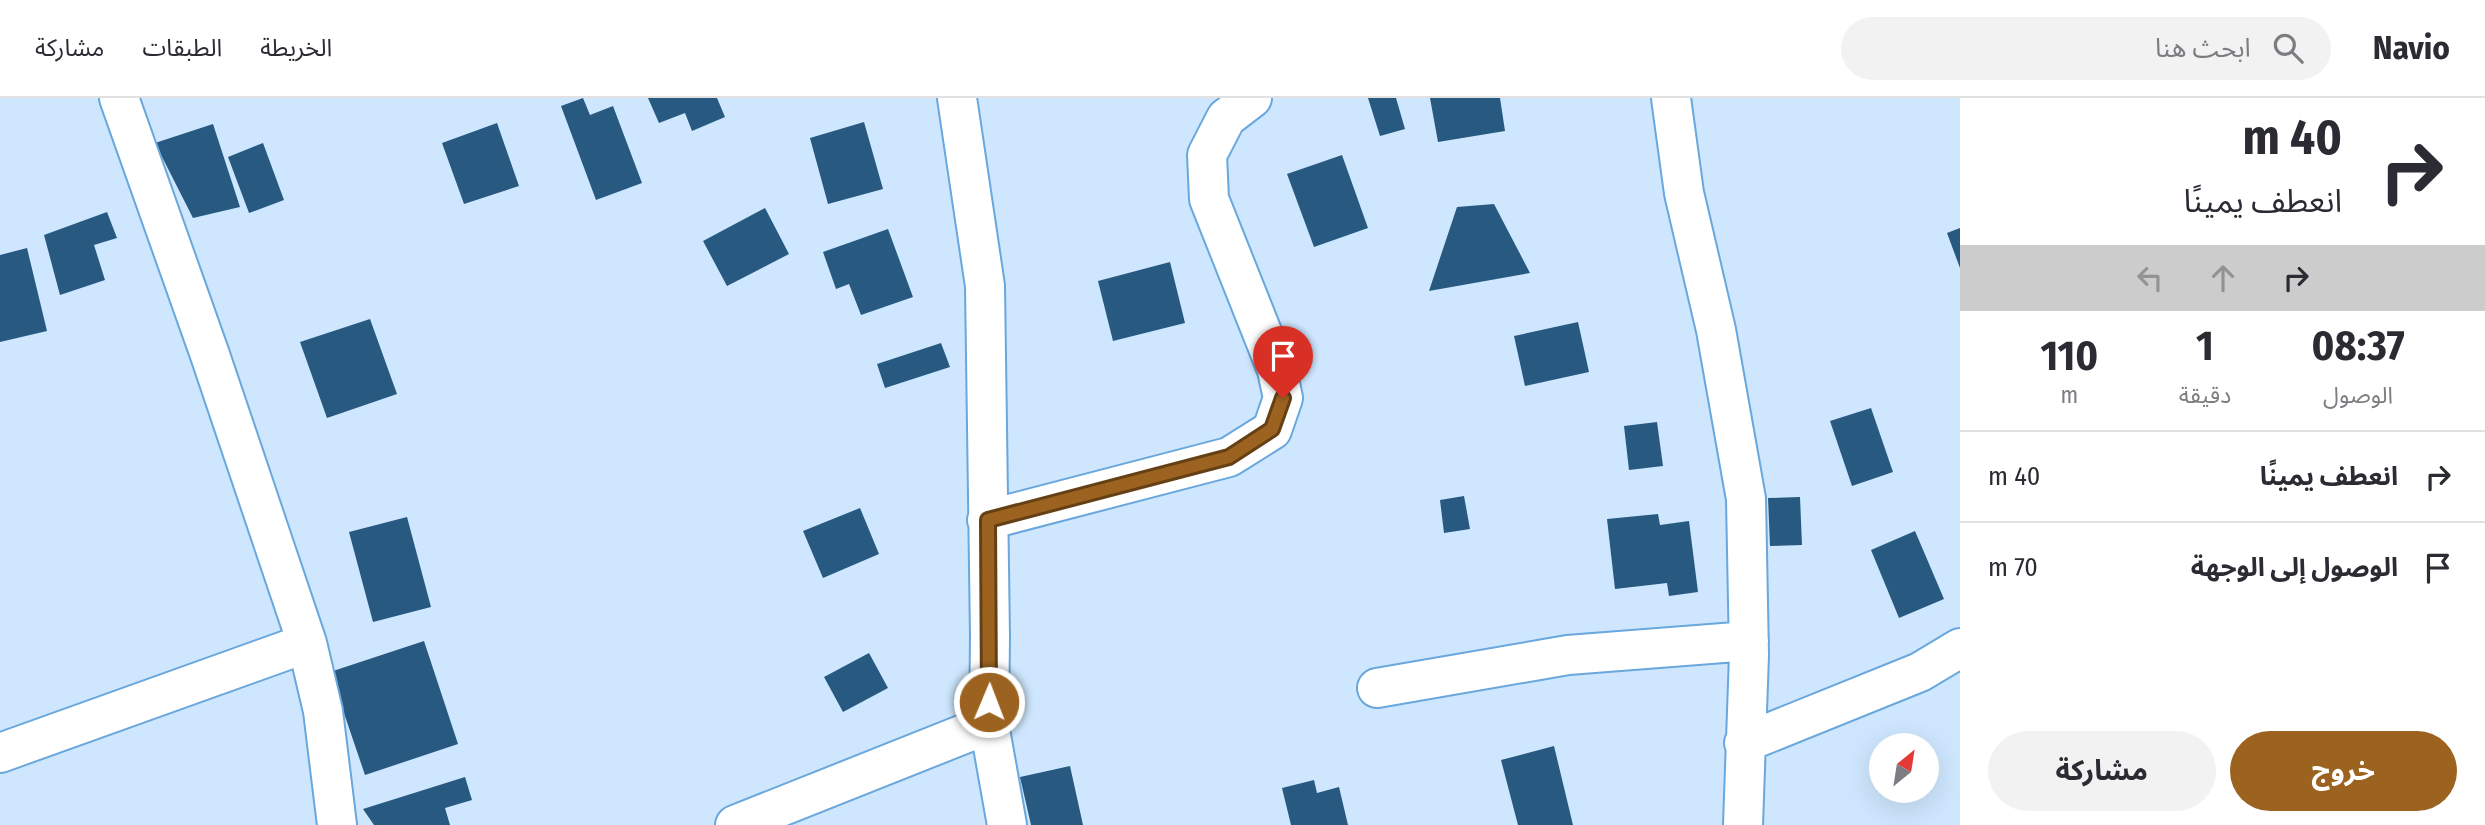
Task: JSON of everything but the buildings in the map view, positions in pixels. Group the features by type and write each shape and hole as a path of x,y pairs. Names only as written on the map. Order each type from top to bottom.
{"street":[{"path":"119,98 307,643 323,711 337,825"},
{"path":"957,98 985,286 989,724 1007,825"},
{"path":"988,520 1229,457 1272,429 1283,398 1277,370 1209,199 1207,155 1226,118 1252,98"},
{"path":"1671,98 1684,193 1716,330 1746,499 1749,641 1742,825"},
{"path":"1377,688 1568,655 1749,641"},
{"path":"0,753 307,643"},
{"path":"1744,743 1920,672 1960,648"},
{"path":"735,825 989,724"}],"route":[{"path":"989,702 988,520 1229,457 1272,429 1283,398"}]}
